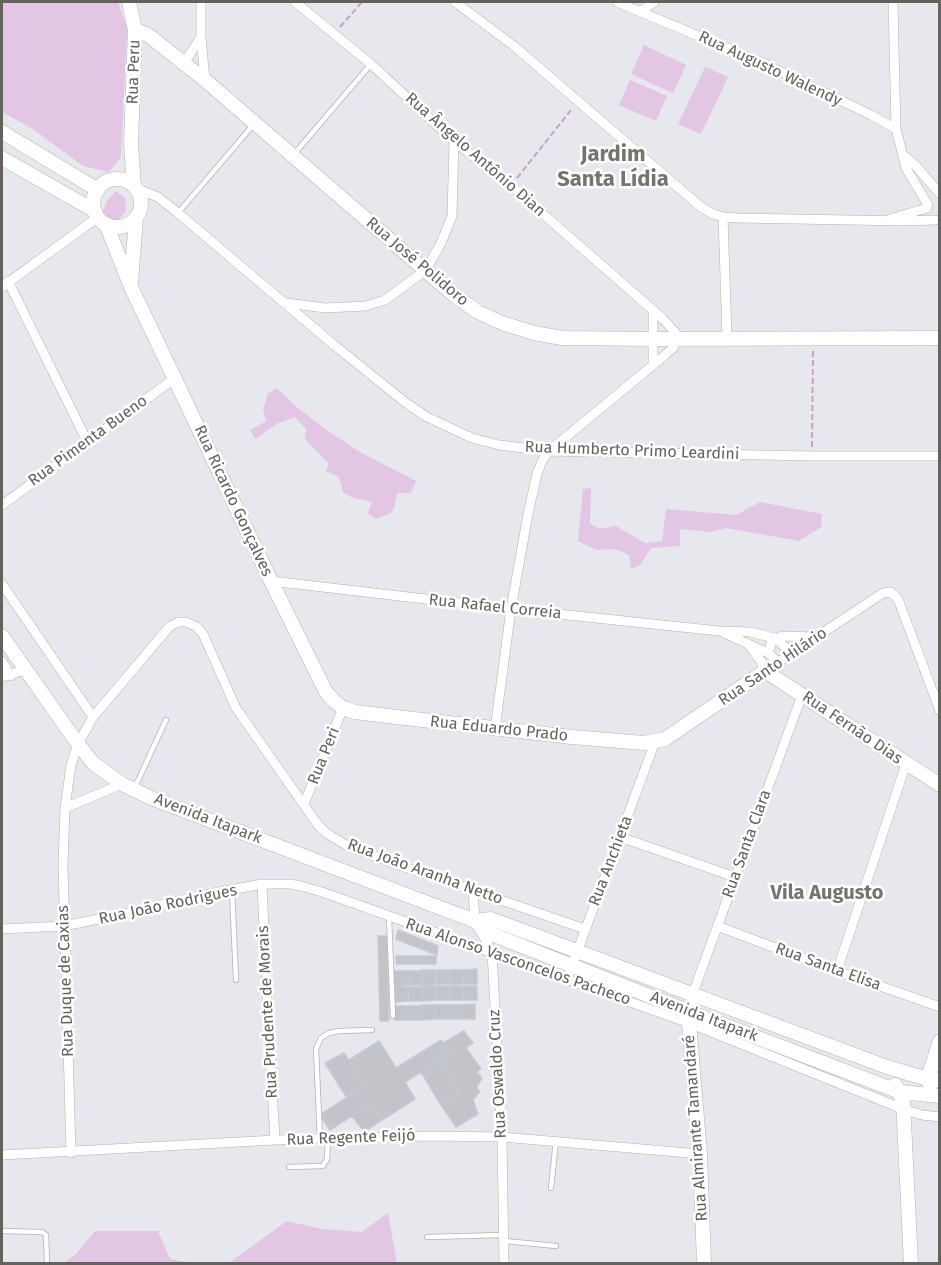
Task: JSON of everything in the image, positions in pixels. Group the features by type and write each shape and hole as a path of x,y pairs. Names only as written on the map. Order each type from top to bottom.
{"street":[{"name":"Rua Peru","path":"129,2 135,30 131,144 133,189"},
{"path":"201,2 201,38 205,80"},
{"name":"Rua Ângelo Antônio Dian","path":"295,2 371,64 454,141 511,186 653,310 675,332 677,339"},
{"path":"456,2 514,46 701,207 723,217 938,220"},
{"name":"Rua Augusto Walendy","path":"617,2 763,63 896,129"},
{"path":"641,11 654,2"},
{"path":"893,2 896,129 906,168 928,207 929,215 938,220"},
{"name":"Rua José Polidoro","path":"135,30 148,34 205,80 454,296 478,312 502,323 534,333 562,338 939,338"},
{"path":"184,63 201,38"},
{"path":"2,132 98,190"},
{"path":"287,303 325,308 366,306 385,300 426,270 441,243 452,216 454,141"},
{"path":"888,220 928,207 933,199 939,196 916,166 903,155"},
{"path":"2,158 99,217 118,227 131,223 139,213 133,189 108,182 98,190 93,204 99,217"},
{"name":"Rua Humberto Primo Leardini","path":"133,189 158,197 287,303 371,376 427,417 472,438 549,451 939,456"},
{"path":"87,441 5,284 99,217"},
{"name":"Rua Ricardo Gonçalves","path":"99,217 326,692 343,708"},
{"path":"723,217 727,338"},
{"name":"Rua Ricardo Gonçalves","path":"131,287 136,218"},
{"path":"653,310 654,364"},
{"path":"495,729 511,609 537,474 542,461 549,451 673,348 677,339"},
{"name":"Rua Pimenta Bueno","path":"2,505 175,378"},
{"name":"Rua Rafael Correia","path":"271,581 511,609 719,631 750,632 775,638 790,635 816,637"},
{"path":"2,584 93,717"},
{"name":"Rua Santo Hilário","path":"655,742 665,739 695,720 883,593 891,592 898,599 939,711"},
{"name":"Rua João Aranha Netto","path":"78,744 93,717 170,626 179,622 192,624 203,634 236,708 318,825 326,833 348,846 396,864 585,929"},
{"name":"Rua Rafael Correia","path":"719,631 768,653 778,662"},
{"name":"Avenida Itapark","path":"2,636 12,674 93,763 128,787 475,921 486,932 569,972 900,1092 938,1097"},
{"path":"768,653 775,638 791,653"},
{"path":"747,643 761,661 765,671"},
{"path":"2,661 12,674"},
{"name":"Rua Fernão Dias","path":"765,671 939,785"},
{"name":"Rua Santa Clara","path":"693,993 802,695"},
{"name":"Rua Eduardo Prado","path":"343,708 368,714 495,729 603,740 655,742"},
{"name":"Rua Peri","path":"304,804 343,708"},
{"name":"Rua Anchieta","path":"569,972 655,742"},
{"name":"Rua Duque de Caxias","path":"71,1153 63,866 65,808 71,765 78,744"},
{"path":"837,971 906,764"},
{"path":"65,808 128,787"},
{"path":"620,837 735,877"},
{"name":"Rua João Rodrigues","path":"2,929 64,926 262,884"},
{"name":"Rua Alonso Vasconcelos Pacheco","path":"262,884 290,884 312,889 492,952 569,972"},
{"name":"Rua Prudente de Morais","path":"262,884 275,1140"},
{"name":"Rua Oswaldo Cruz","path":"472,890 475,921 492,952 502,1137 504,1263"},
{"name":"Avenida Itapark","path":"475,921 491,919 887,1067 934,1080"},
{"name":"Rua Santa Elisa","path":"717,926 939,1007"},
{"name":"Rua Almirante Tamandaré","path":"693,993 689,1017 700,1154 704,1263"},
{"path":"769,1023 706,1004 697,1005 689,1017 903,1109 939,1117"},
{"path":"938,1097 934,1080 939,1041"},
{"path":"887,1067 900,1092 903,1109 911,1263"},
{"name":"Rua Regente Feijó","path":"2,1155 275,1140 431,1136 502,1137 700,1154"}],"lane":[{"path":"292,157 371,64"},
{"path":"178,213 254,124"},
{"path":"128,787 166,720"},
{"path":"232,890 236,980"},
{"path":"389,917 393,1016"},
{"path":"289,1167 323,1167 327,1159 316,1059 316,1049 321,1038 339,1030 372,1030"},
{"path":"551,1188 556,1141"},
{"path":"2,1231 42,1232 46,1235 47,1262"},
{"path":"427,1237 503,1238 556,1246"}],"path":[{"path":"334,34 362,2"},
{"path":"511,186 579,101"},
{"path":"812,456 813,338"}],"shaded area":[{"path":"2,2 118,2 127,28 121,157 109,172 83,166 33,129 2,112"},
{"path":"644,45 686,65 673,93 631,74"},
{"path":"705,67 728,77 701,134 678,124"},
{"path":"630,80 667,96 656,121 619,105"},
{"path":"116,191 125,198 126,211 117,221 110,225 105,224 103,212 107,201"},
{"path":"277,388 294,405 328,431 360,452 416,481 411,493 397,493 391,513 375,519 368,513 372,502 351,497 343,492 339,477 326,471 329,464 305,439 306,429 295,417 278,423 255,439 250,430 266,421 263,410 268,393"},
{"path":"591,488 590,523 599,529 616,526 645,543 662,541 666,509 736,515 760,502 822,514 821,527 799,541 726,528 710,532 680,529 680,546 651,548 640,565 631,569 629,555 614,549 596,550 578,541 583,489"},
{"path":"388,1213 397,1263 229,1263 287,1221 322,1229 362,1232"},
{"path":"95,1231 158,1231 170,1259 192,1263 63,1263 76,1254"}],"building":[{"path":"398,930 438,946 437,955 396,939"},
{"path":"378,936 387,936 389,1021 380,1021"},
{"path":"396,956 436,956 436,964 396,964"},
{"path":"477,969 477,984 464,984 463,970"},
{"path":"422,970 435,970 435,984 422,985"},
{"path":"436,970 449,970 449,984 436,984"},
{"path":"449,970 463,970 463,984 450,984"},
{"path":"394,971 408,971 408,985 395,986"},
{"path":"408,971 422,971 422,985 409,985"},
{"path":"422,986 436,986 436,1000 423,1001"},
{"path":"436,986 449,986 450,1000 436,1000"},
{"path":"450,986 463,986 463,1000 450,1000"},
{"path":"464,986 477,986 477,1000 464,1000"},
{"path":"395,987 408,987 408,1001 395,1002"},
{"path":"409,987 422,987 422,1001 409,1001"},
{"path":"475,1004 475,1019 462,1019 461,1005"},
{"path":"421,1005 435,1005 435,1019 422,1020"},
{"path":"435,1005 448,1005 448,1019 435,1019"},
{"path":"448,1005 461,1005 462,1019 448,1019"},
{"path":"395,1006 408,1006 408,1020 395,1020"},
{"path":"408,1006 421,1006 422,1020 408,1020"},
{"path":"464,1031 473,1043 466,1048 481,1069 477,1072 482,1078 476,1088 480,1091 473,1100 478,1114 456,1127 441,1105 459,1094 439,1061 450,1054 443,1043"},
{"path":"441,1040 450,1054 405,1082 415,1099 382,1120 372,1103 330,1130 320,1115 365,1086 349,1060 379,1041 396,1068"},
{"path":"344,1053 365,1086 347,1098 325,1063"},
{"path":"439,1061 459,1094 441,1105 421,1072"},
{"path":"372,1103 382,1120 368,1129 362,1129 352,1116"}],"district":[{"name":"Jardim Santa Lídia","path":"613,168"},
{"name":"Vila Augusto","path":"827,893"}]}
